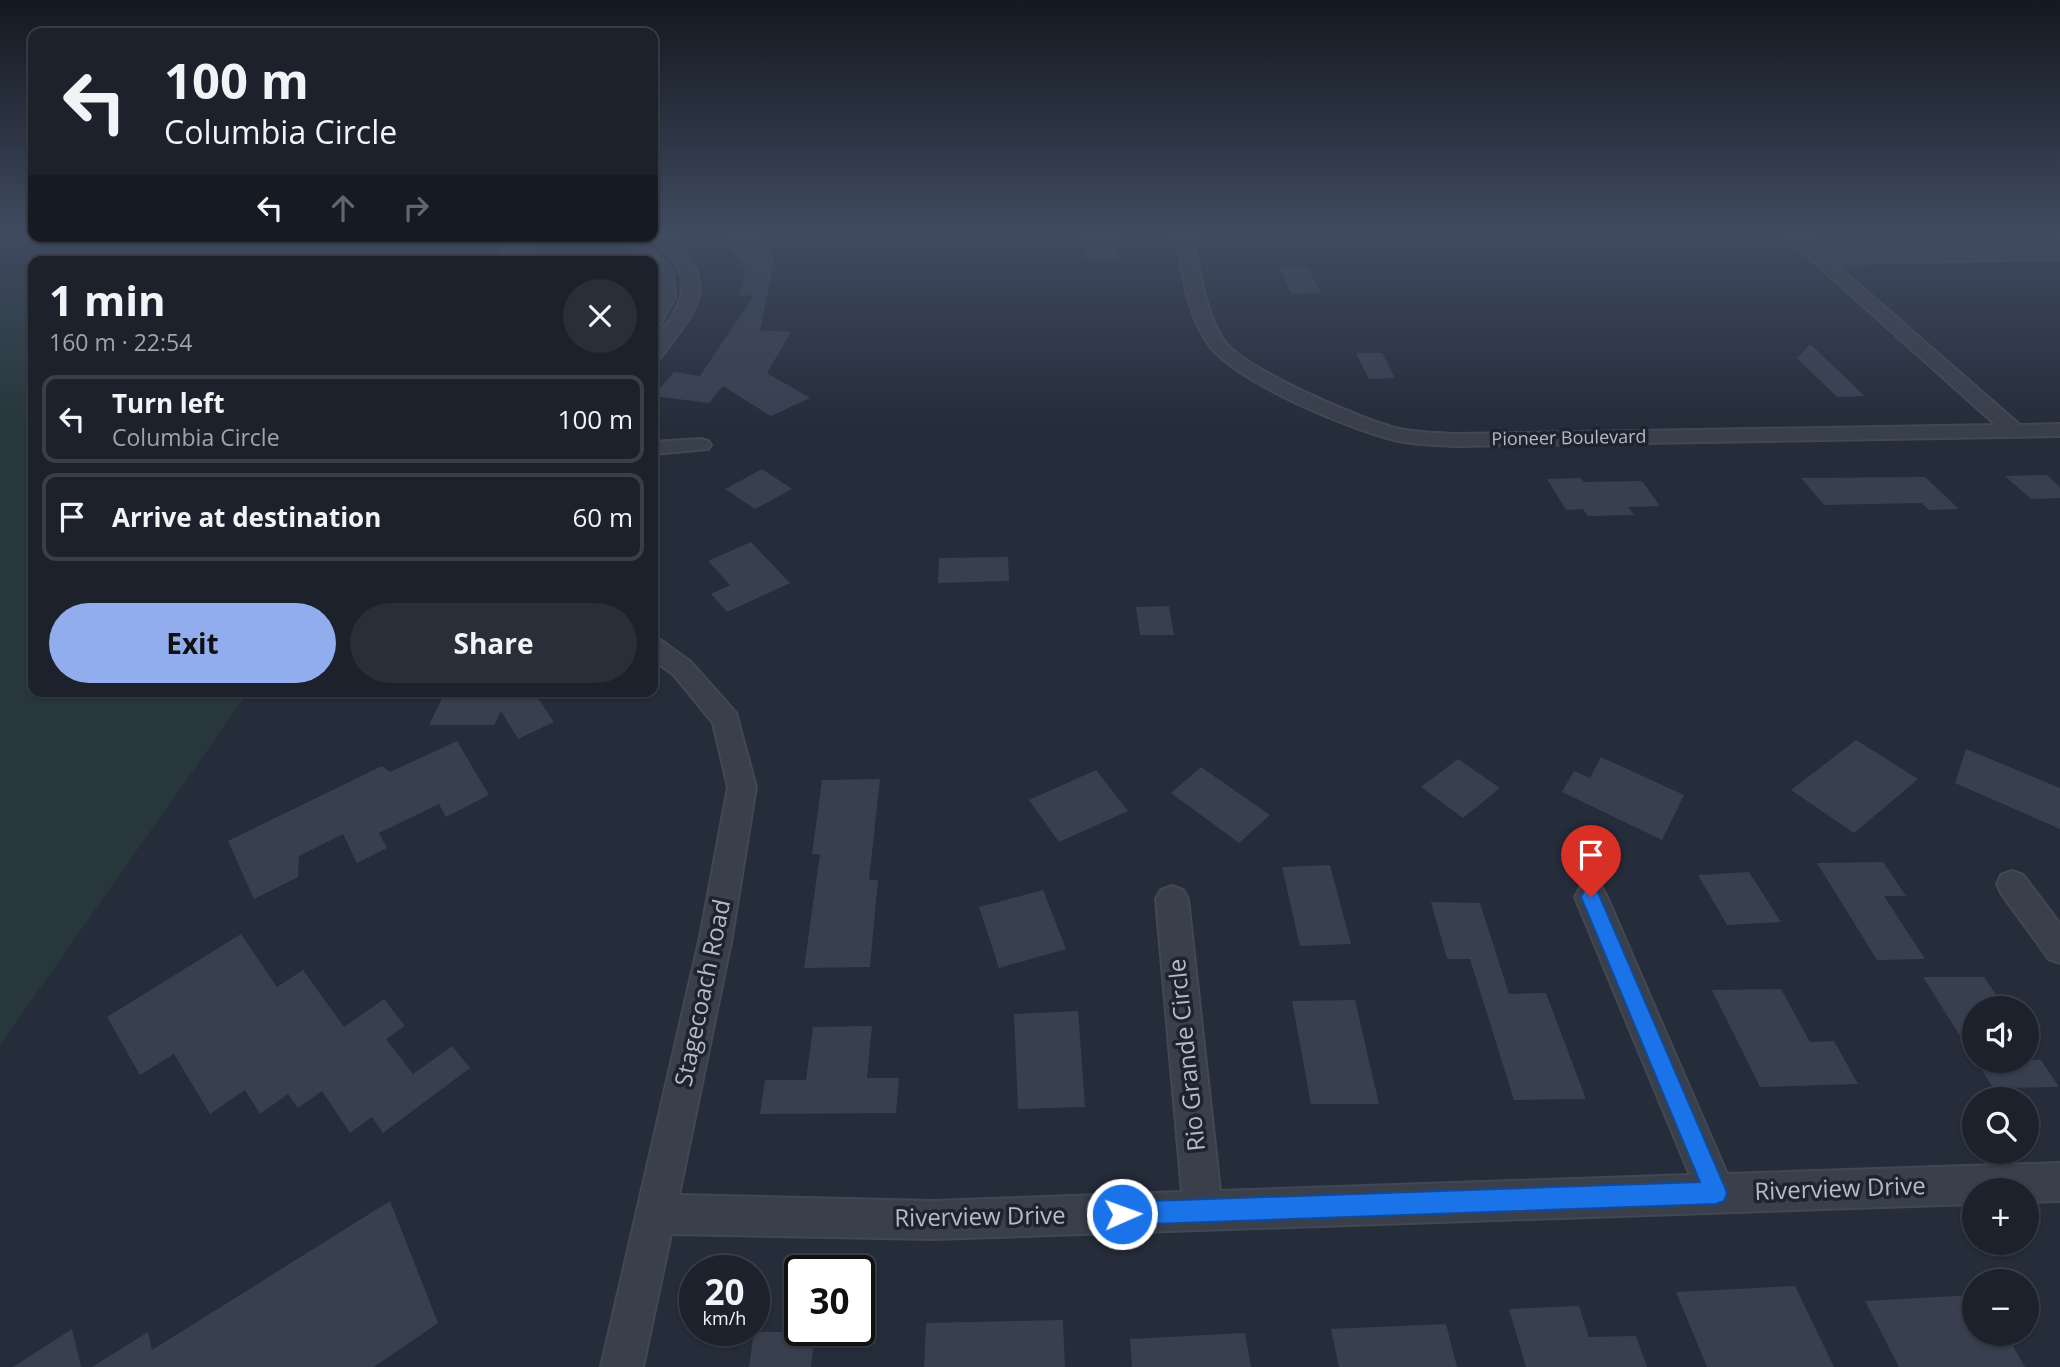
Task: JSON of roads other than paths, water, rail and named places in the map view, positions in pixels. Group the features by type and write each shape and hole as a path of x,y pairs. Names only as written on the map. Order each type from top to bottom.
{"street":[{"path":"658,348 683,316 690,298"},
{"name":"Pioneer Boulevard","path":"1200,298 1207,326 1222,350 1249,370 1355,419 1397,435 1458,440 2060,429"},
{"path":"1863,298 2014,430"},
{"path":"658,448 701,444"},
{"name":"Stagecoach Road","path":"622,1367 716,937 742,787 726,720 682,667 658,650"},
{"path":"2012,884 2060,949"},
{"path":"1591,897 1716,1193"},
{"name":"Rio Grande Circle","path":"1171,899 1203,1211"},
{"name":"Riverview Drive","path":"655,1214 933,1220 2060,1182"}]}
